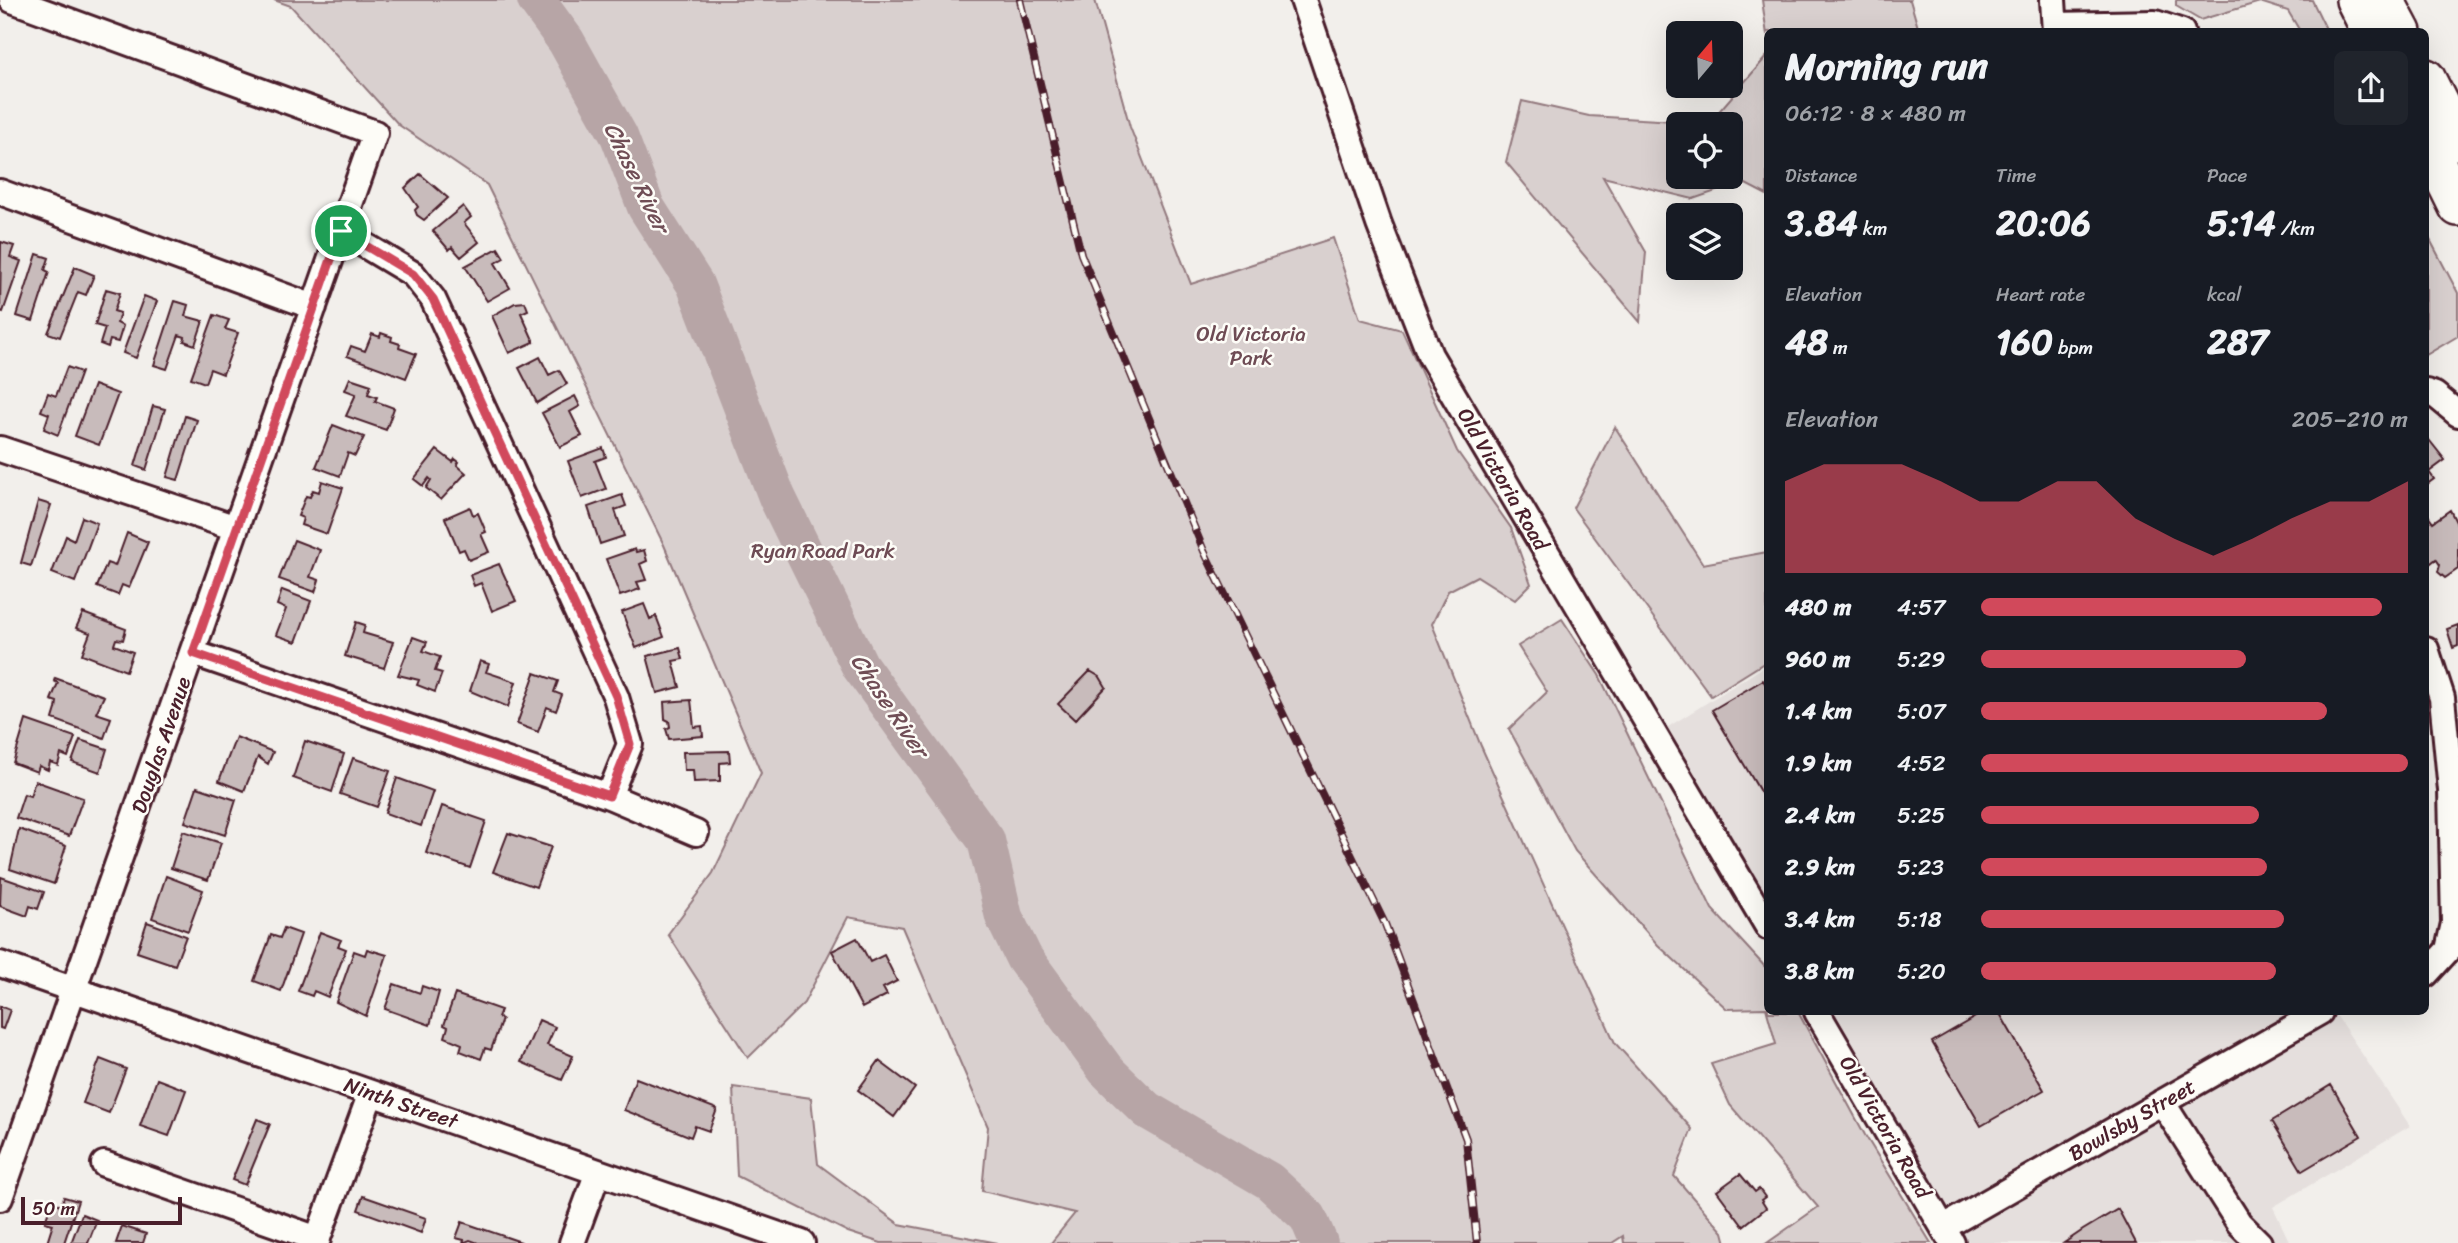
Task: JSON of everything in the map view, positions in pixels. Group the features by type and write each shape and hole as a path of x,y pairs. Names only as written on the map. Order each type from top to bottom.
{"highway":[{"path":"2355,0 2369,28"},
{"path":"2385,0 2400,28"},
{"path":"2429,84 2458,141"},
{"path":"2429,148 2458,208"}],"street":[{"name":"Douglas Avenue","path":"0,1198 375,133 12,0"},
{"name":"Old Victoria Road","path":"1303,0 1379,224 1430,355 1764,920"},
{"path":"2053,0 2055,28 2155,23 2170,28"},
{"path":"0,192 314,307"},
{"path":"341,231 413,274 433,299 616,696 630,744 609,796"},
{"path":"2429,393 2458,414"},
{"path":"0,449 236,528"},
{"path":"193,653 609,796 696,833"},
{"path":"2429,658 2442,698 2454,790 2454,923 2448,950 2429,971"},
{"name":"Ninth Street","path":"0,964 803,1243"},
{"name":"Old Victoria Road","path":"1819,1015 1948,1235"},
{"name":"Bowlsby Street","path":"1948,1235 2162,1102 2315,1015"},
{"path":"104,1164 317,1241 371,1093"},
{"path":"2162,1102 2239,1223 2259,1243"},
{"path":"572,1243 598,1172"}],"shaded area":[{"path":"1764,667 1764,892 1668,727"},
{"path":"1837,1015 2336,1015 2410,1126 2273,1207 2290,1243 1969,1243"}],"green space":[{"path":"274,0 1095,0 1130,127 1191,284 1333,238 1360,319 1402,330 1457,451 1511,528 1531,584 1515,600 1477,576 1448,591 1432,624 1481,746 1615,1043 1692,1129 1674,1176 1723,1232 1726,1243 1624,1243 1623,1236 1612,1243 1051,1243 1075,1213 982,1191 988,1127 902,927 848,917 804,1003 748,1058 668,934 713,873 761,773 664,545 487,185 399,125 291,6"},
{"path":"1762,0 1910,0 1918,28 1766,28"},
{"path":"2176,0 2312,0 2326,28 2298,28 2288,11 2260,2 2200,20 2176,6"},
{"path":"1764,59 1764,193 1743,183 1743,112 1719,112 1731,98 1743,98 1743,84"},
{"path":"1522,101 1589,116 1666,120 1666,189 1722,189 1693,199 1603,177 1646,252 1640,322 1506,162"},
{"path":"2429,238 2458,293 2458,336 2429,353"},
{"path":"1615,427 1703,564 1764,553 1764,663 1711,696 1573,508"},
{"path":"1562,619 1599,675 1712,909 1764,966 1764,1008 1727,1009 1658,945 1575,851 1509,729 1547,692 1518,646"},
{"path":"1768,1015 1800,1015 1865,1135 1931,1243 1767,1243 1818,1207 1730,1105 1711,1064 1776,1044"},
{"path":"733,1087 811,1098 818,1164 899,1224 998,1243 881,1243 848,1232 737,1176"}],"building":[{"path":"420,174 448,198 424,220 417,215 415,210 418,207 405,188"},
{"path":"463,206 471,217 464,223 479,242 461,257 452,247 449,250 433,231"},
{"path":"1,242 14,246 10,257 21,261 3,312 0,311"},
{"path":"498,248 504,258 495,263 510,288 487,301 465,266"},
{"path":"37,254 49,258 45,270 49,272 33,321 17,316"},
{"path":"75,267 94,275 86,295 78,292 60,337 48,333"},
{"path":"106,289 120,293 114,311 120,313 117,323 123,326 118,342 110,340 108,347 100,344 105,328 95,325"},
{"path":"144,296 157,301 136,358 123,353"},
{"path":"175,301 188,305 185,316 203,321 195,345 184,341 185,337 179,335 167,369 154,365"},
{"path":"525,302 528,310 521,313 534,342 509,353 492,316 515,303"},
{"path":"214,315 229,320 225,329 238,333 223,374 210,369 205,383 191,378"},
{"path":"381,333 392,337 391,341 400,344 399,348 416,354 406,378 347,356 351,346 365,351 372,334 380,337"},
{"path":"540,357 549,375 559,370 567,384 537,403 519,368"},
{"path":"67,367 81,372 58,435 44,429 49,414 41,411 48,393 56,396"},
{"path":"350,378 371,385 368,394 377,397 375,401 394,408 386,430 346,416 356,394 345,390"},
{"path":"94,385 118,394 99,445 75,436"},
{"path":"575,396 580,406 570,412 582,436 560,447 542,413"},
{"path":"153,406 165,409 146,470 135,466"},
{"path":"185,416 197,420 178,480 167,477"},
{"path":"333,425 364,437 355,456 348,453 340,476 316,467"},
{"path":"2429,440 2445,460 2429,472"},
{"path":"603,448 606,457 595,461 606,489 582,498 568,461"},
{"path":"437,450 453,462 455,459 459,462 457,465 466,473 441,500 426,488 431,480 429,478 423,486 414,479"},
{"path":"322,481 343,488 327,534 301,525 303,518 298,516 306,496 310,497 313,490 319,492"},
{"path":"622,495 626,506 615,510 624,536 600,544 588,507"},
{"path":"38,501 51,505 31,566 21,563"},
{"path":"470,507 473,515 478,513 486,532 481,534 489,552 469,560 464,549 459,551 445,518"},
{"path":"2450,510 2458,526 2458,569 2445,578 2438,572 2440,565 2436,559 2429,565 2429,516 2433,522"},
{"path":"82,517 97,523 75,582 52,573 66,536 74,540"},
{"path":"127,533 148,542 129,588 122,585 118,595 97,587 107,563 115,566"},
{"path":"294,540 320,550 310,577 319,580 315,592 279,579"},
{"path":"635,549 636,552 644,550 647,561 640,564 646,580 637,582 640,589 620,596 606,559"},
{"path":"499,564 516,601 492,611 481,583 474,586 470,575"},
{"path":"282,590 311,601 296,642 276,635 286,609 277,605"},
{"path":"644,604 650,619 656,616 664,637 636,648 622,612"},
{"path":"83,613 126,629 123,640 116,639 114,645 133,652 126,671 82,654 90,633 76,628"},
{"path":"356,622 365,625 363,633 393,642 384,668 345,656"},
{"path":"2458,625 2458,646 2453,648 2447,629"},
{"path":"413,637 427,642 423,651 440,657 435,671 442,673 435,692 417,685 419,680 398,675"},
{"path":"680,648 683,659 673,661 680,687 657,693 647,656"},
{"path":"480,661 489,664 486,672 516,682 508,707 470,691"},
{"path":"1090,671 1100,677 1106,687 1075,720 1058,704"},
{"path":"535,673 558,681 554,692 562,695 556,711 547,707 538,732 517,724"},
{"path":"55,678 104,696 96,713 111,718 104,738 53,719 57,702 51,700 58,683 54,681"},
{"path":"1764,682 1764,798 1712,710"},
{"path":"691,700 694,727 702,726 703,736 669,739 666,729 670,727 669,721 665,719 664,702"},
{"path":"26,720 75,737 68,757 61,754 58,765 50,762 48,770 39,766 37,772 13,763"},
{"path":"236,737 273,752 268,764 258,757 244,791 219,781"},
{"path":"80,740 107,749 100,772 72,762"},
{"path":"305,741 344,754 332,792 293,778"},
{"path":"729,751 730,762 720,763 720,781 694,782 693,770 684,770 683,752"},
{"path":"353,758 390,771 377,807 340,794"},
{"path":"397,778 433,791 421,826 385,813"},
{"path":"35,781 83,798 69,836 16,818 24,794 30,796"},
{"path":"197,787 236,800 225,835 185,822"},
{"path":"442,806 486,821 470,868 426,853"},
{"path":"19,829 66,846 54,884 10,869"},
{"path":"183,831 221,843 208,880 171,868"},
{"path":"508,833 551,847 536,887 493,872"},
{"path":"166,876 203,890 188,931 152,918"},
{"path":"1,877 44,892 38,909 30,906 27,916 0,906"},
{"path":"147,922 186,936 175,965 137,952"},
{"path":"284,928 301,934 281,991 254,981 271,935 280,938"},
{"path":"320,932 341,940 338,946 346,949 328,997 314,991 312,996 298,991"},
{"path":"857,938 870,962 884,955 897,981 883,988 887,995 862,1008 832,951"},
{"path":"367,949 387,955 366,1016 336,1002 354,951 365,955"},
{"path":"394,984 420,993 422,986 439,992 430,1025 385,1009"},
{"path":"455,994 501,1010 498,1017 502,1019 491,1050 485,1048 481,1059 460,1051 462,1044 445,1037 448,1027 444,1025"},
{"path":"0,1006 10,1010 3,1029 0,1028"},
{"path":"1979,1015 2001,1015 2044,1090 1981,1126 1932,1042"},
{"path":"539,1020 555,1027 547,1045 573,1056 562,1080 521,1062"},
{"path":"100,1059 126,1069 109,1113 83,1103"},
{"path":"879,1061 915,1088 894,1117 858,1090"},
{"path":"636,1078 717,1109 709,1131 695,1126 691,1137 624,1110"},
{"path":"157,1079 186,1090 169,1136 140,1126"},
{"path":"2331,1085 2361,1136 2302,1171 2272,1121"},
{"path":"257,1119 270,1124 245,1185 232,1180"},
{"path":"1740,1174 1755,1192 1759,1189 1765,1197 1761,1200 1766,1208 1743,1226 1717,1191"},
{"path":"363,1196 426,1218 421,1233 358,1210"},
{"path":"64,1197 78,1201 64,1243 47,1243 53,1224 45,1222 52,1202 61,1205"},
{"path":"2118,1209 2136,1243 2064,1243 2083,1230"},
{"path":"82,1214 97,1220 88,1243 71,1243"},
{"path":"462,1222 521,1243 478,1243 470,1240 463,1243 464,1240 456,1238"},
{"path":"122,1226 146,1234 143,1243 116,1243"}],"waterway":[{"name":"Chase River","path":"536,0 566,41 619,136 646,207 695,284 777,497 860,666 986,840 1004,917 1024,958 1106,1070 1147,1110 1269,1181 1308,1217 1319,1243"}],"railway":[{"path":"1020,0 1081,254 1204,551 1385,924 1466,1139 1477,1243"}],"route":[{"path":"341,231 413,274 433,299 616,696 630,744 609,796 193,653 341,231"}],"park label":[{"name":"Old Victoria Park","path":"1251,346"},
{"name":"Ryan Road Park","path":"823,551"}]}
